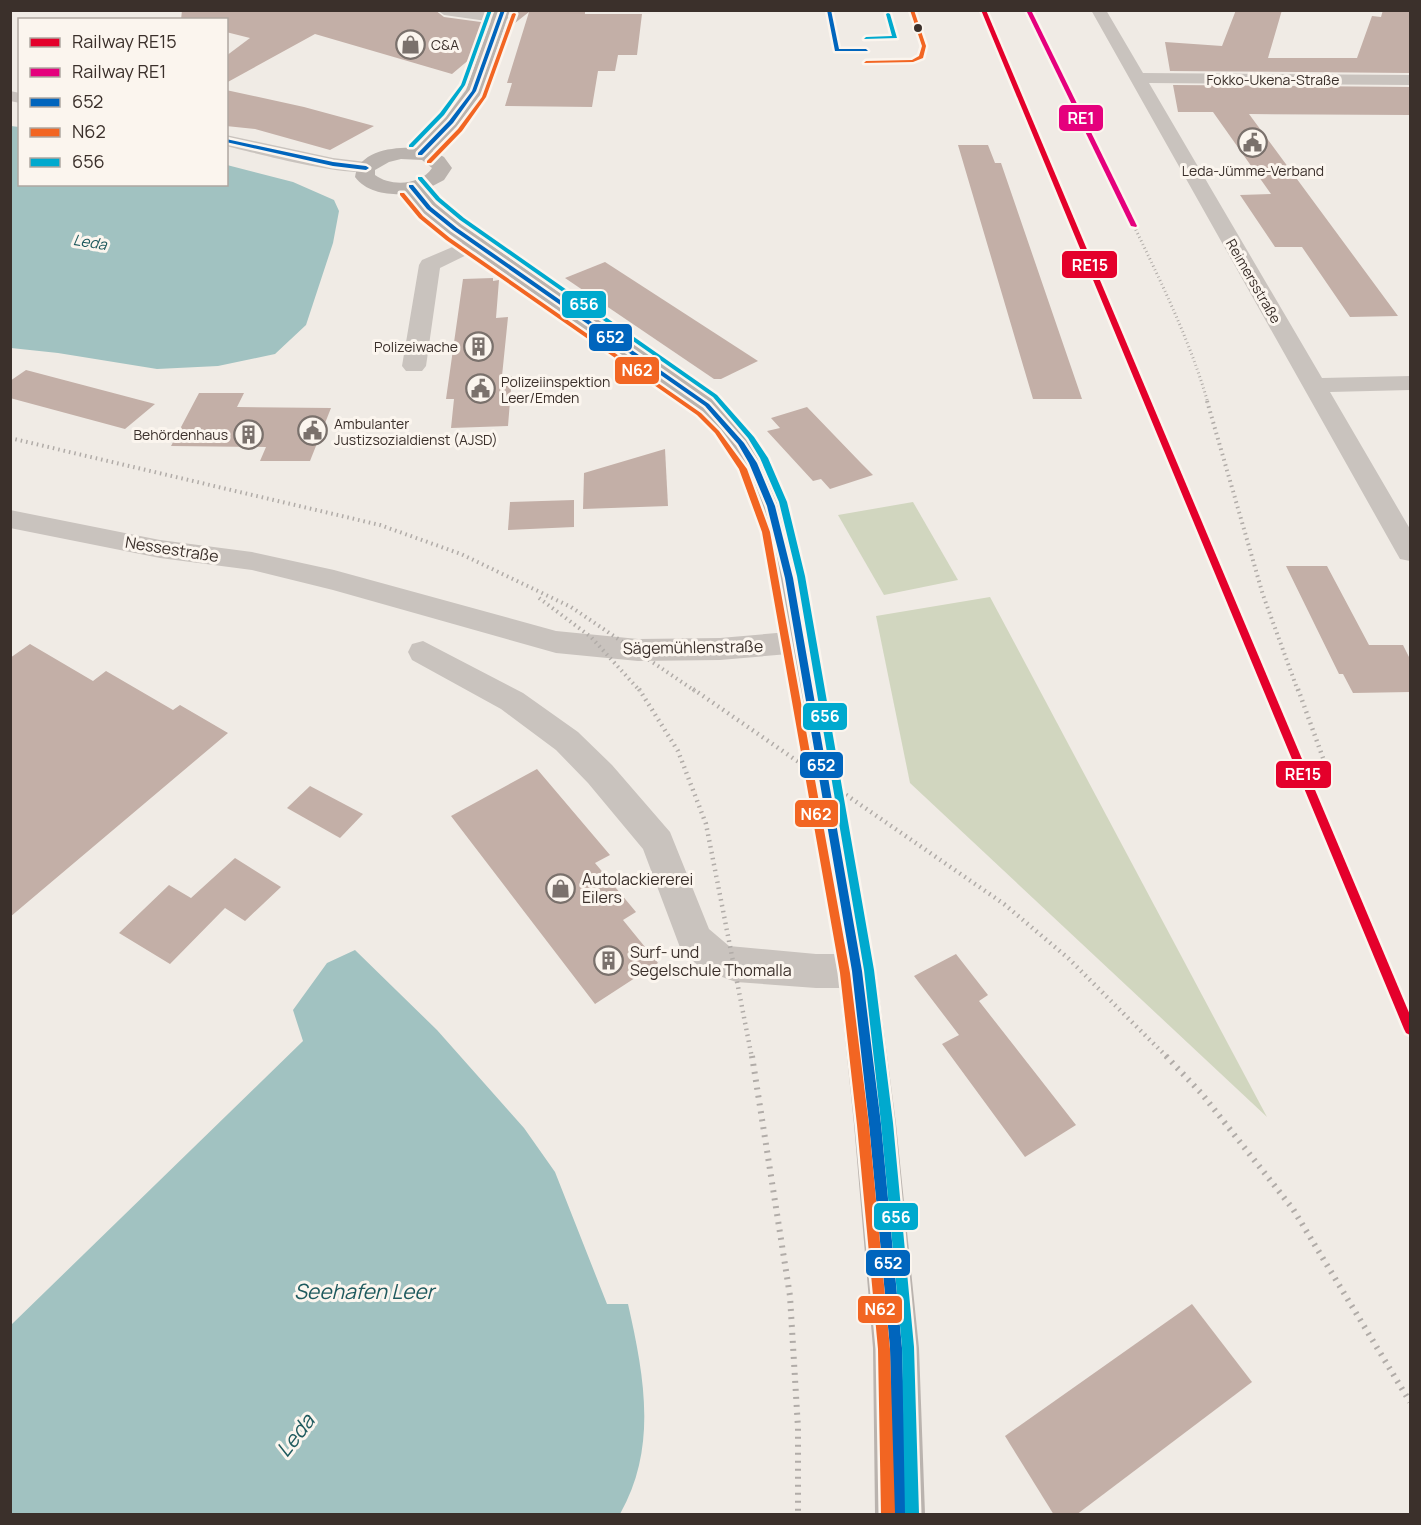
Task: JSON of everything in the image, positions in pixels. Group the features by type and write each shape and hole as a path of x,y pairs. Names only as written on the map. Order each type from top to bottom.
{"main road":[{"path":"420,154 468,100 502,14"},
{"path":"420,154 436,159 442,168 439,174 431,180 411,186 392,187 375,184 365,177 366,168 388,156 420,154"},
{"path":"411,186 440,217 710,408 741,441 768,490 779,524 857,971 875,1124 896,1348 900,1515"}],"street":[{"path":"444,10 502,14"},
{"name":"Reimersstraße","path":"1098,10 1410,552"},
{"name":"Fokko-Ukena-Straße","path":"1137,78 1410,80"},
{"path":"228,140 333,164 366,168"},
{"path":"414,366 430,265 476,243"},
{"path":"1314,385 1410,383"},
{"name":"Nessestraße","path":"10,519 160,549 252,561 334,580"},
{"name":"Sägemühlenstraße","path":"334,580 556,642 638,650 720,649 800,642"},
{"path":"423,652 512,701 567,741 600,774 658,842 694,939 716,958 736,965 816,971 857,971"}],"green space":[{"path":"913,502 958,580 884,595 838,515"},
{"path":"990,597 1267,1117 910,783 876,616"}],"water":[{"name":"Leda","path":"11,126 18,127 18,186 228,186 228,165 293,182 334,200 339,211 333,243 306,325 275,354 218,366 157,369 11,348"},
{"name":"Seehafen Leer","path":"355,950 437,1030 524,1128 555,1172 607,1304 628,1304 643,1384 643,1437 640,1463 632,1489 620,1514 11,1514 11,1325 303,1041 293,1010 327,963"}],"building":[{"path":"182,10 435,10 444,17 488,23 477,53 452,74 315,34 228,82 228,54 250,38 228,32 228,18 181,18"},
{"path":"512,10 585,10 585,14 642,14 637,55 618,55 615,71 598,71 592,107 505,106 512,83 507,83 529,12 506,30"},
{"path":"1236,10 1282,10 1268,58 1357,58 1372,16 1381,17 1383,10 1410,10 1410,73 1170,71 1165,42 1222,46"},
{"path":"1173,85 1410,87 1410,115 1249,114 1398,316 1350,317 1302,247 1275,247 1240,195 1271,194 1213,112 1178,112"},
{"path":"228,90 304,107 374,126 330,150 255,129 228,126"},
{"path":"958,145 988,145 995,163 1001,163 1082,399 1033,399"},
{"path":"605,262 758,361 721,379 714,379 565,278"},
{"name":"Polizeiwache","path":"493,278 493,281 499,280 496,318 508,317 502,376 512,376 508,426 451,428 454,399 446,399 463,279"},
{"path":"26,370 155,404 125,429 10,398 10,381"},
{"name":"Behördenhaus","path":"199,393 244,393 237,407 331,408 310,461 260,461 266,447 171,446"},
{"path":"807,407 873,475 830,489 821,479 813,481 767,431 780,428 771,418"},
{"path":"665,449 668,506 583,509 584,473"},
{"path":"574,500 574,527 508,530 510,502"},
{"path":"1286,566 1327,566 1369,645 1403,645 1410,659 1410,692 1353,693 1343,674 1339,674"},
{"path":"30,644 93,681 106,671 173,710 180,705 228,733 10,917 10,658"},
{"name":"Autolackiererei Eilers","path":"537,769 610,855 595,863 636,912 623,920 658,963 595,1004 451,816"},
{"path":"310,786 363,814 340,838 287,808"},
{"path":"235,858 281,887 245,921 225,908 170,964 119,933 169,885 191,898"},
{"path":"956,954 988,995 979,1001 1076,1125 1025,1157 942,1044 959,1035 914,976"},
{"path":"1192,1304 1252,1382 1076,1515 1054,1515 1005,1436"}],"railway":[{"path":"1134,226 1184,335 1208,403"},
{"path":"1207,401 1263,595 1298,691"},
{"path":"10,438 380,525 461,554 571,607 695,691"},
{"path":"539,598 591,637 640,691"},
{"path":"639,689 678,751 706,824 752,1058"},
{"path":"693,689 1004,904 1068,958 1166,1056"},
{"path":"1298,689 1327,769"},
{"path":"752,1056 790,1296 798,1428 798,1514"},
{"path":"1166,1056 1202,1094 1293,1209 1410,1402"}],"rail line":[{"name":"RE15","path":"983,10 1410,1029"},
{"name":"RE1","path":"1028,10 1134,226"}],"transit line":[{"name":"656","path":"411,146 442,114 463,85 490,10"},
{"name":"652","path":"420,154 451,122 474,91 503,10"},
{"name":"652","path":"829,10 837,50 866,50"},
{"name":"N62","path":"866,62 913,61 921,57 924,46 912,10"},
{"name":"N62","path":"429,162 460,130 484,97 514,14"},
{"name":"656","path":"866,38 895,37 888,14"},
{"name":"652","path":"228,140 333,164 366,168"},
{"name":"656","path":"420,178 438,199 462,219 715,396 751,437 764,458 783,502 801,576 869,970 887,1123 908,1347 912,1514"},
{"name":"652","path":"411,186 429,208 455,229 707,405 741,443 753,463 771,506 789,578 857,971 875,1124 896,1348 900,1514"},
{"name":"N62","path":"402,194 421,217 448,239 699,414 717,432 743,469 766,532 845,973 863,1125 884,1349 888,1514"}],"place":[{"name":"C&A","path":"410,44"},
{"name":"Leda-Jümme-Verband","path":"1253,143"},
{"name":"Polizeiwache","path":"479,346"},
{"name":"Polizeiinspektion Leer/Emden","path":"480,389"},
{"name":"Ambulanter Justizsozialdienst (AJSD)","path":"313,431"},
{"name":"Behördenhaus","path":"249,434"},
{"name":"Autolackiererei Eilers","path":"561,888"},
{"name":"Surf- und Segelschule Thomalla","path":"609,961"}]}
